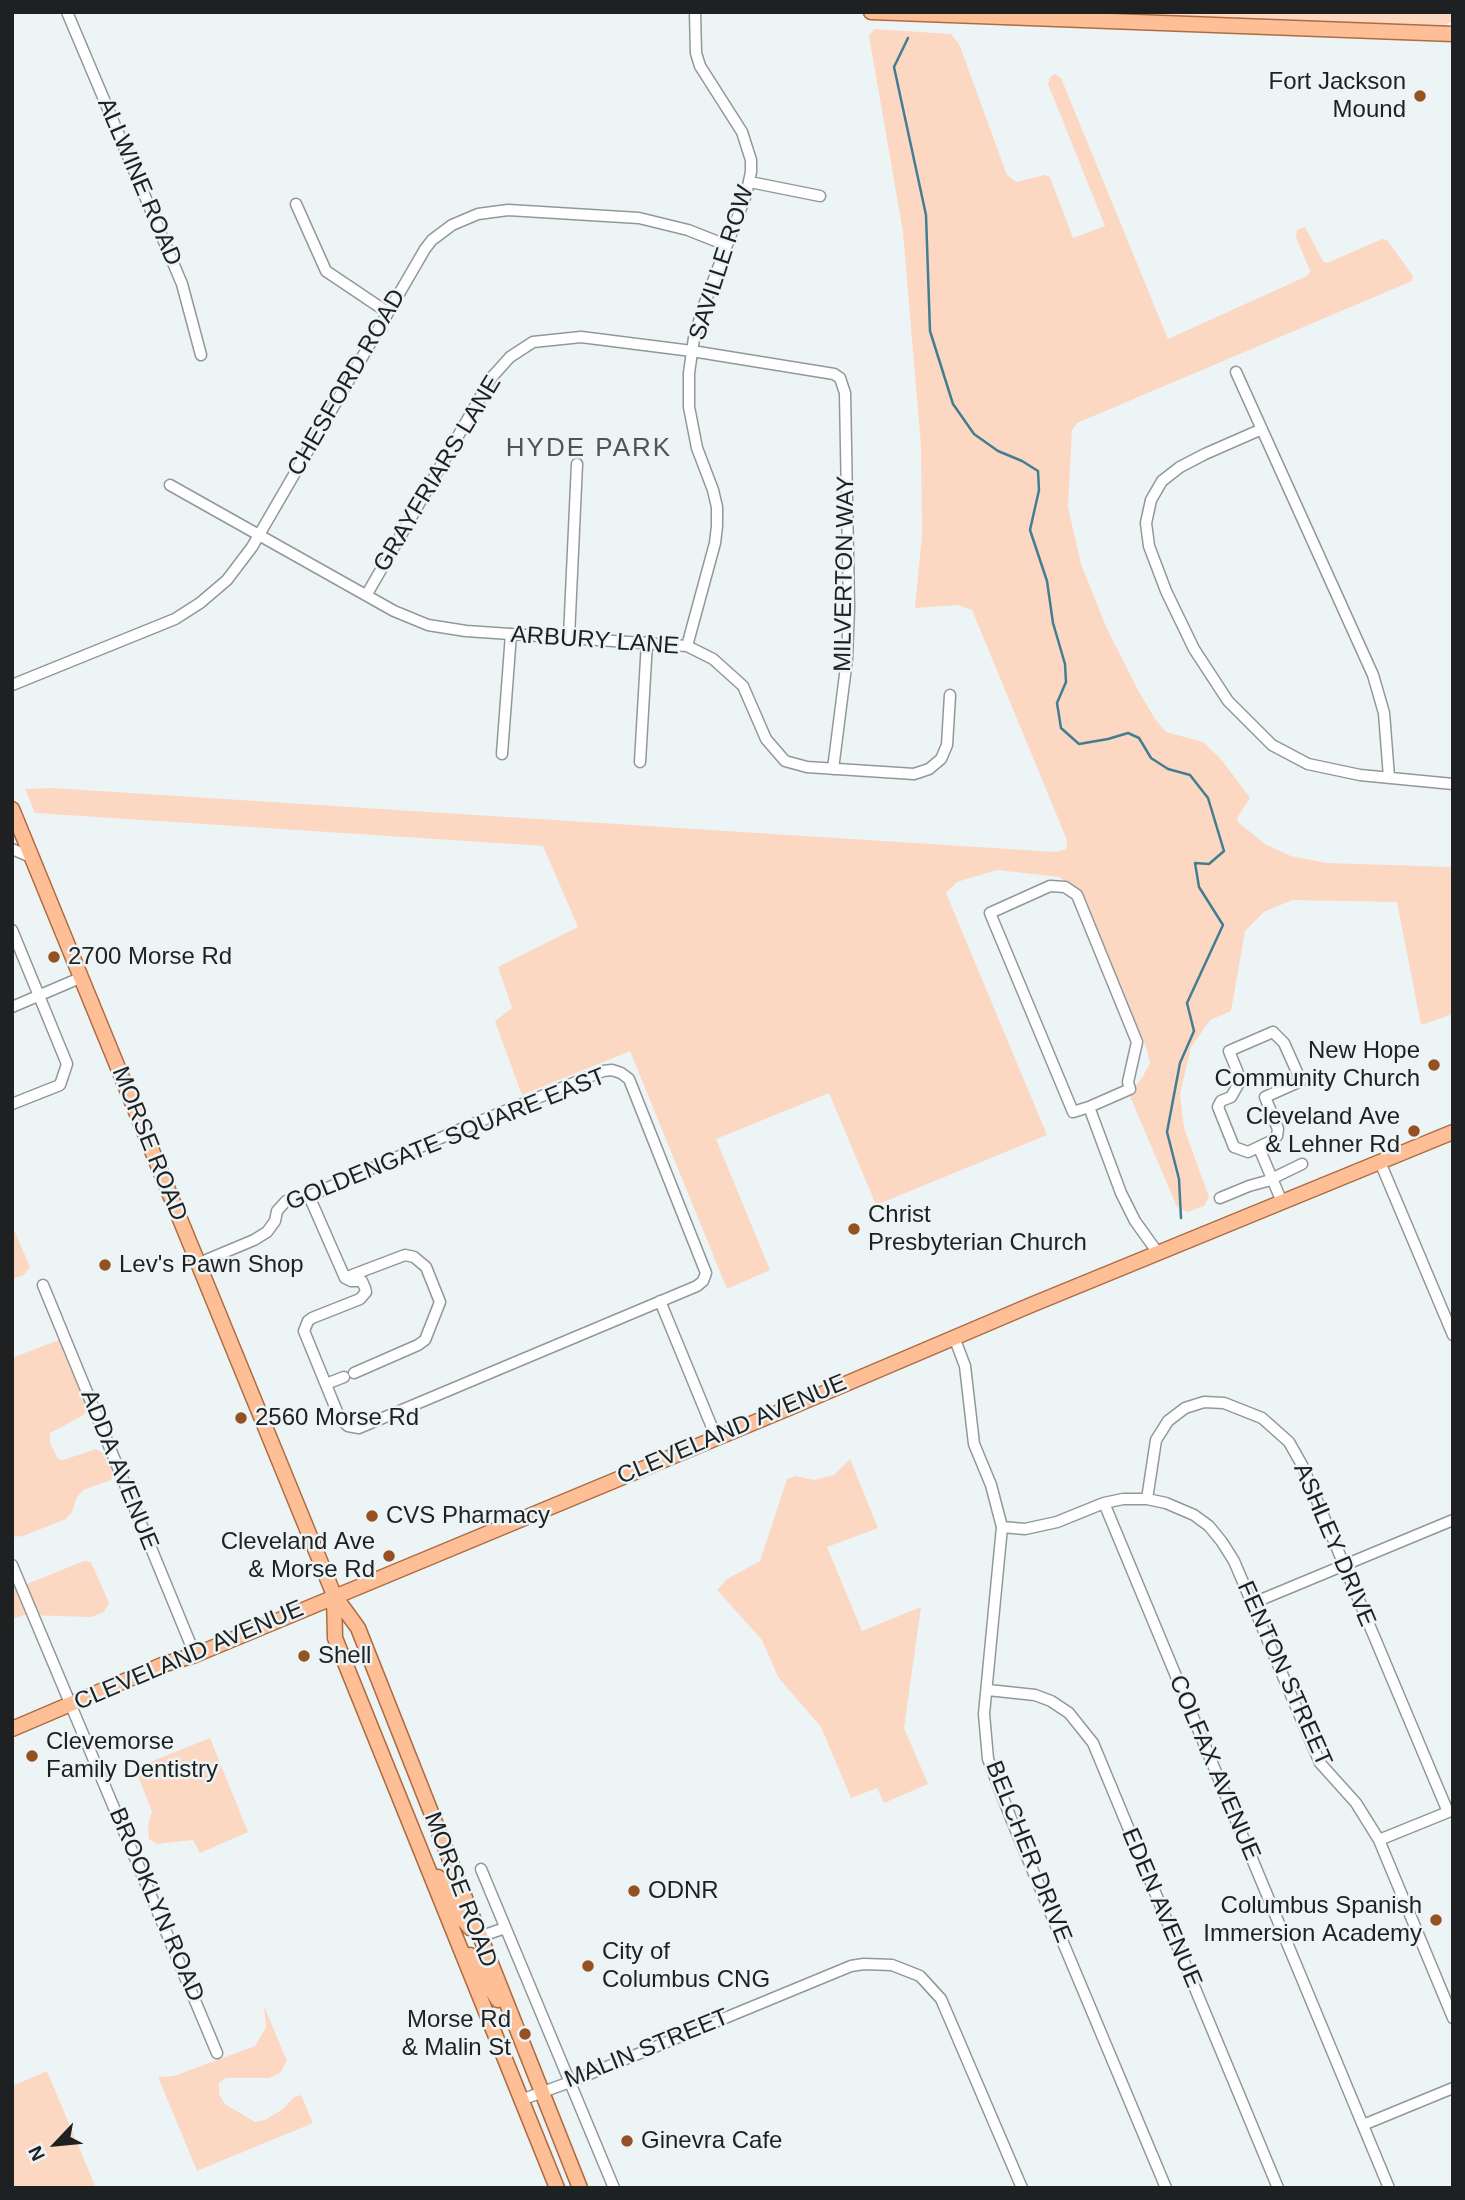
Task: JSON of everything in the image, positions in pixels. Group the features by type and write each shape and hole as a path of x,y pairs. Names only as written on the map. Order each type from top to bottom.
{"main road":[{"path":"871,12 1453,34"},
{"name":"MORSE ROAD","path":"12,808 334,1595 358,1628 580,2188"},
{"name":"CLEVELAND AVENUE","path":"12,1729 1453,1132"},
{"name":"MORSE ROAD","path":"334,1595 335,1638 557,2188"},
{"path":"417,1843 460,1916 479,1937"},
{"path":"458,1944 468,1951 511,2018"}],"street":[{"name":"ALLWINE ROAD","path":"67,12 182,284 201,355"},
{"name":"SAVILLE ROW","path":"687,646 713,551 717,526 713,490 697,448 689,407 689,373 698,321 750,182 751,160 742,132 707,80 696,53 695,12"},
{"path":"750,182 820,196"},
{"path":"296,204 326,271 387,312"},
{"name":"CHESFORD ROAD","path":"12,685 175,619 227,580 260,534 387,312 432,240 452,225 478,214 508,210 639,218 688,230 726,245"},
{"name":"GRAYFRIARS LANE","path":"367,594 492,377 510,356 533,342 582,337 826,372 840,378"},
{"path":"1236,373 1373,675 1384,713 1389,777"},
{"name":"MILVERTON WAY","path":"833,769 847,659 849,607 845,393 840,378"},
{"path":"1262,429 1180,467 1162,481 1151,500 1146,523 1149,546 1166,591 1194,649 1228,701 1272,745 1308,764 1360,775 1453,784"},
{"path":"569,637 577,464"},
{"name":"ARBURY LANE","path":"170,485 394,611 428,625 467,631 687,646 713,659 743,686 766,739 785,761 807,767 914,774 929,769 941,759 947,745 950,695"},
{"path":"502,754 511,634"},
{"path":"640,762 647,642"},
{"path":"12,849 33,858"},
{"path":"1050,886 1065,887 1077,895 1138,1042 1128,1082 1130,1089 1089,1107 1073,1112 990,913 1050,886"},
{"path":"12,930 67,1064 60,1085 12,1104"},
{"path":"12,1007 80,978"},
{"path":"1273,1032 1280,1036 1284,1043 1301,1081 1265,1097 1278,1129 1271,1141 1259,1147 1248,1152 1234,1147 1218,1107 1222,1101 1231,1097 1239,1083 1229,1051 1273,1032"},
{"name":"GOLDENGATE SQUARE EAST","path":"198,1263 267,1232 275,1221 277,1211 286,1200 309,1196 461,1129 603,1071 612,1070 629,1079 706,1273 697,1286 660,1301"},
{"path":"1089,1107 1121,1193 1135,1221 1158,1253"},
{"path":"1259,1147 1282,1202"},
{"path":"1380,1162 1453,1335"},
{"path":"1220,1198 1272,1179 1302,1164"},
{"path":"309,1196 345,1278 362,1281 365,1288 364,1297 312,1318 304,1331 340,1419 348,1426 359,1428 660,1301 716,1437"},
{"path":"326,1384 425,1340 440,1302 426,1267 414,1257 405,1255 345,1278"},
{"name":"ADDA AVENUE","path":"43,1285 195,1654"},
{"name":"BELCHER DRIVE","path":"954,1337 965,1366 974,1444 1002,1527 984,1714 988,1759 1166,2188"},
{"name":"ASHLEY DRIVE","path":"1147,1499 1156,1440 1168,1421 1185,1408 1205,1402 1224,1403 1262,1418 1289,1442 1302,1465 1450,1811"},
{"name":"FENTON STREET","path":"1002,1527 1025,1529 1057,1522 1104,1503 1123,1499 1147,1499 1177,1507 1209,1526 1234,1561 1320,1763 1356,1803 1379,1840 1453,2018"},
{"name":"COLFAX AVENUE","path":"1104,1503 1389,2188"},
{"path":"1253,1603 1453,1520"},
{"name":"BROOKLYN ROAD","path":"12,1565 217,2053"},
{"name":"EDEN AVENUE","path":"988,1690 1035,1695 1051,1701 1069,1713 1093,1743 1278,2188"},
{"path":"1379,1840 1450,1811"},
{"path":"481,1869 614,2188"},
{"path":"479,1937 505,1927"},
{"name":"MALIN STREET","path":"521,2100 851,1966 892,1965 920,1976 941,1999 1022,2188"},
{"path":"1363,2125 1453,2088"}],"shaded area":[{"path":"1082,12 1453,12 1453,21 1443,26"},
{"path":"874,29 951,34 959,44 1007,175 1016,182 1045,175 1050,177 1073,238 1105,226 1048,84 1050,77 1055,74 1061,78 1168,339 1307,276 1310,271 1296,237 1297,230 1305,227 1323,261 1327,263 1382,239 1387,240 1413,276 1412,281 1077,423 1072,430 1068,507 1081,564 1107,629 1138,690 1166,732 1203,742 1221,759 1250,798 1237,818 1239,823 1265,844 1291,856 1327,863 1453,867 1453,1014 1421,1025 1397,902 1292,900 1264,912 1245,931 1231,1011 1210,1020 1191,1047 1180,1095 1184,1128 1209,1197 1204,1206 1187,1212 1177,1207 1129,1094 1150,1063 1146,1047 1077,890 1059,877 997,870 957,882 946,893 1047,1135 876,1205 829,1093 716,1139 770,1270 727,1289 630,1051 522,1095 495,1021 512,1008 498,967 578,927 543,846 35,813 25,789 52,788 1056,852 1066,849 1067,840 972,610 958,605 915,608 922,535 921,446 903,232 869,36"},
{"path":"15,1232 30,1267 24,1275 12,1279 12,1233"},
{"path":"61,1339 89,1403 82,1416 50,1433 50,1443 58,1459 63,1460 96,1449 103,1453 115,1476 83,1490 66,1519 23,1536 12,1537 12,1358"},
{"path":"850,1459 878,1528 827,1547 862,1631 921,1607 904,1728 928,1784 884,1803 877,1788 851,1798 821,1727 778,1677 762,1640 717,1590 727,1579 760,1561 787,1479 796,1476 814,1480 834,1475"},
{"path":"84,1561 91,1562 109,1603 104,1612 91,1617 25,1615 12,1619 12,1590"},
{"path":"210,1738 248,1832 200,1853 193,1840 157,1844 149,1839 148,1825 152,1812 135,1768"},
{"path":"264,2006 287,2061 280,2073 269,2078 226,2078 219,2083 219,2094 225,2104 255,2122 265,2120 283,2109 294,2097 301,2095 313,2123 197,2171 158,2077 174,2076 255,2046 266,2027"},
{"path":"47,2071 96,2188 12,2188 12,2086"}],"waterway":[{"path":"908,38 894,67 926,215 930,331 953,404 974,434 998,451 1038,471 1039,490 1030,530 1047,581 1053,623 1065,664 1066,682 1057,703 1061,728 1079,744 1128,733 1139,738 1151,758 1168,769 1190,775 1208,798 1224,851 1209,864 1195,863 1199,887 1223,925 1187,1003 1194,1031 1180,1063 1167,1132 1179,1179 1181,1218"}],"place":[{"name":"Fort Jackson Mound","path":"1420,96"},
{"name":"2700 Morse Rd","path":"54,957"},
{"name":"New Hope Community Church","path":"1434,1065"},
{"name":"Cleveland Ave & Lehner Rd","path":"1414,1131"},
{"name":"Christ Presbyterian Church","path":"854,1229"},
{"name":"Lev's Pawn Shop","path":"105,1265"},
{"name":"2560 Morse Rd","path":"241,1418"},
{"name":"CVS Pharmacy","path":"372,1516"},
{"name":"Cleveland Ave & Morse Rd","path":"389,1556"},
{"name":"Shell","path":"304,1656"},
{"name":"Clevemorse Family Dentistry","path":"32,1756"},
{"name":"ODNR","path":"634,1891"},
{"name":"Columbus Spanish Immersion Academy","path":"1436,1920"},
{"name":"City of Columbus CNG","path":"588,1966"},
{"name":"Morse Rd & Malin St","path":"525,2034"},
{"name":"Ginevra Cafe","path":"627,2141"}],"district":[{"name":"HYDE PARK","path":"589,449"}]}
